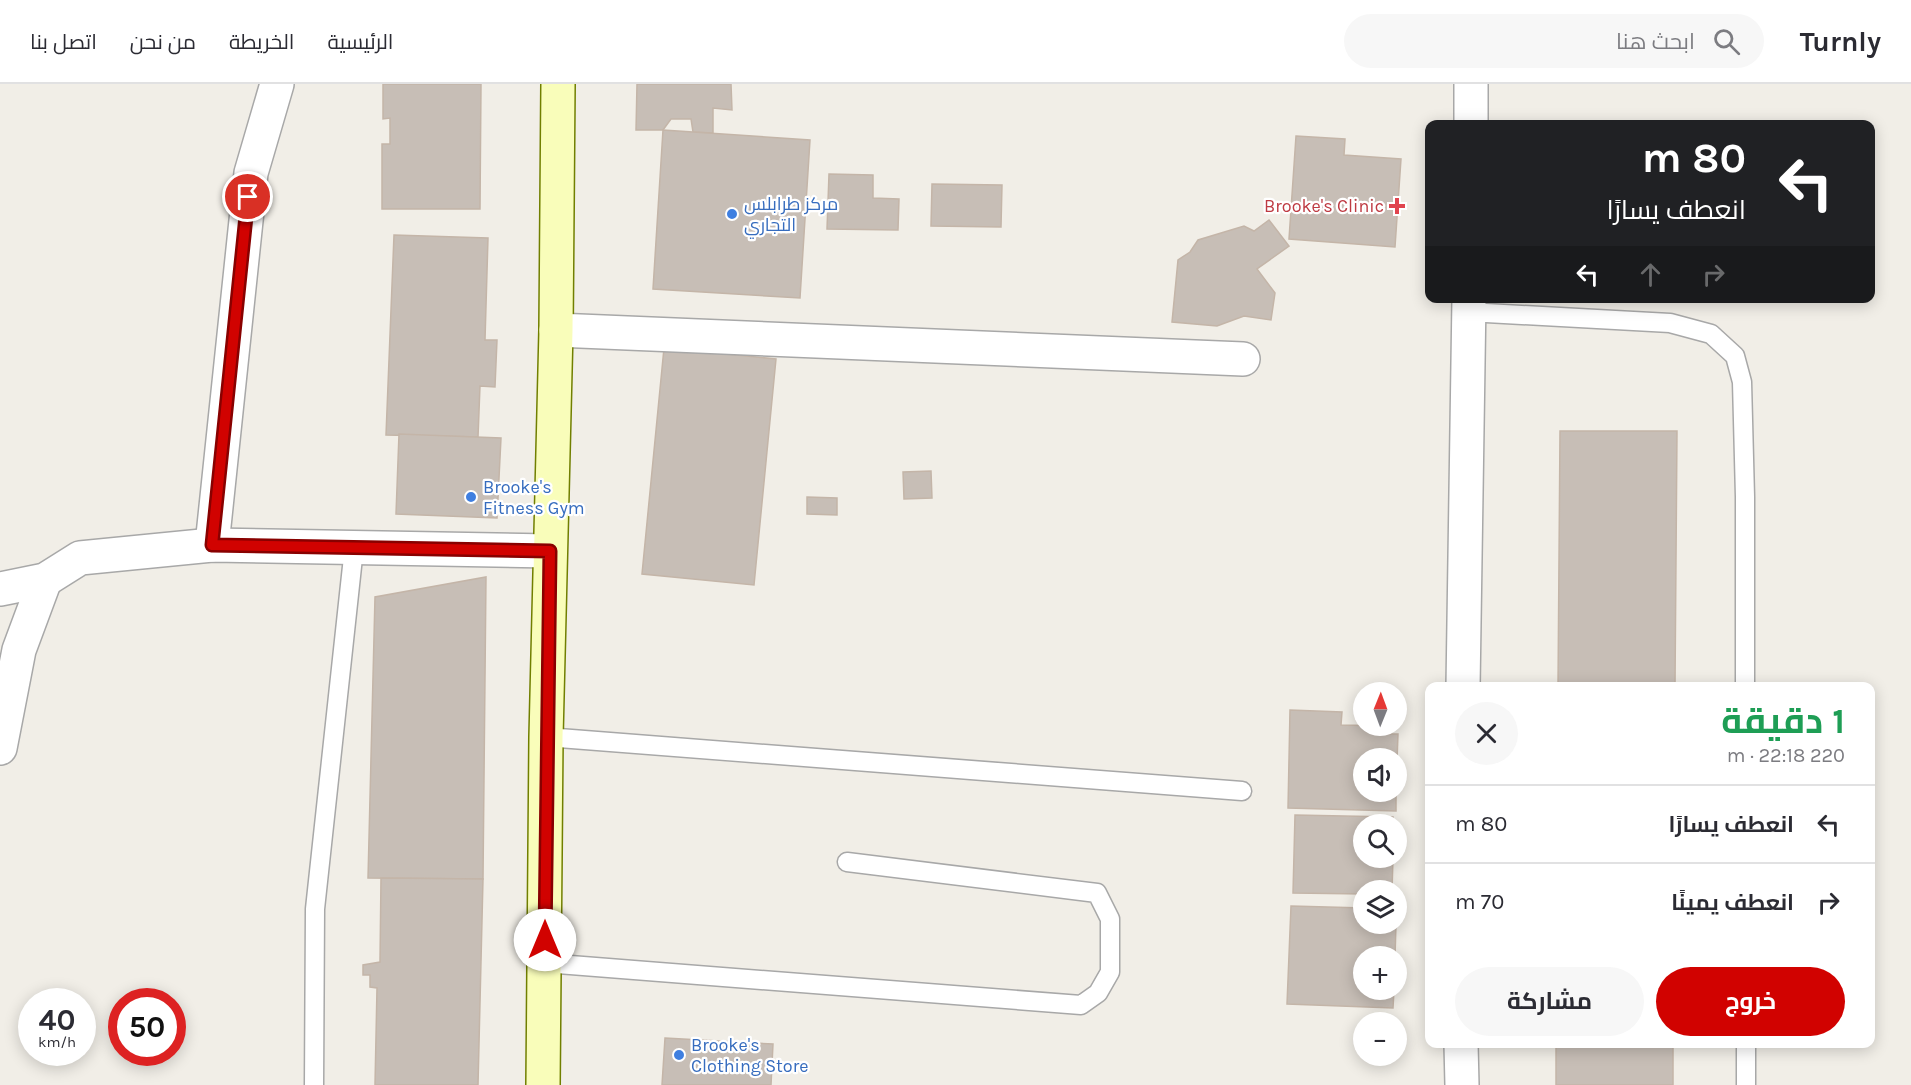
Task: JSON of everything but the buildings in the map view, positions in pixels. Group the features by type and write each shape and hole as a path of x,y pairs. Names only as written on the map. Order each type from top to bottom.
{"main road":[{"path":"543,1085 546,736 556,330 558,84"}],"street":[{"path":"212,545 250,173 277,84"},
{"path":"1471,84 1471,120"},
{"path":"1463,682 1469,305"},
{"path":"556,330 1243,359"},
{"path":"0,589 45,580 80,558 212,545 550,551"},
{"path":"0,748 10,658 45,580"},
{"path":"1461,1048 1462,1085"}],"lane":[{"path":"1469,305 1670,323 1711,334 1735,356 1742,382 1745,496 1745,682"},
{"path":"314,1085 315,909 354,548"},
{"path":"546,736 1242,791"},
{"path":"545,963 1082,1005 1098,993 1110,972 1110,919 1097,893 847,862"},
{"path":"1746,1048 1746,1085"}],"place":[{"name":"Brooke's Clinic","path":"1397,206"},
{"name":"مركز طرابلس التجاري","path":"732,214"},
{"name":"Brooke's Fitness Gym","path":"471,497"},
{"name":"Brooke's Clothing Store","path":"679,1055"}],"route":[{"path":"248,197 212,545 550,551 545,940"}]}
